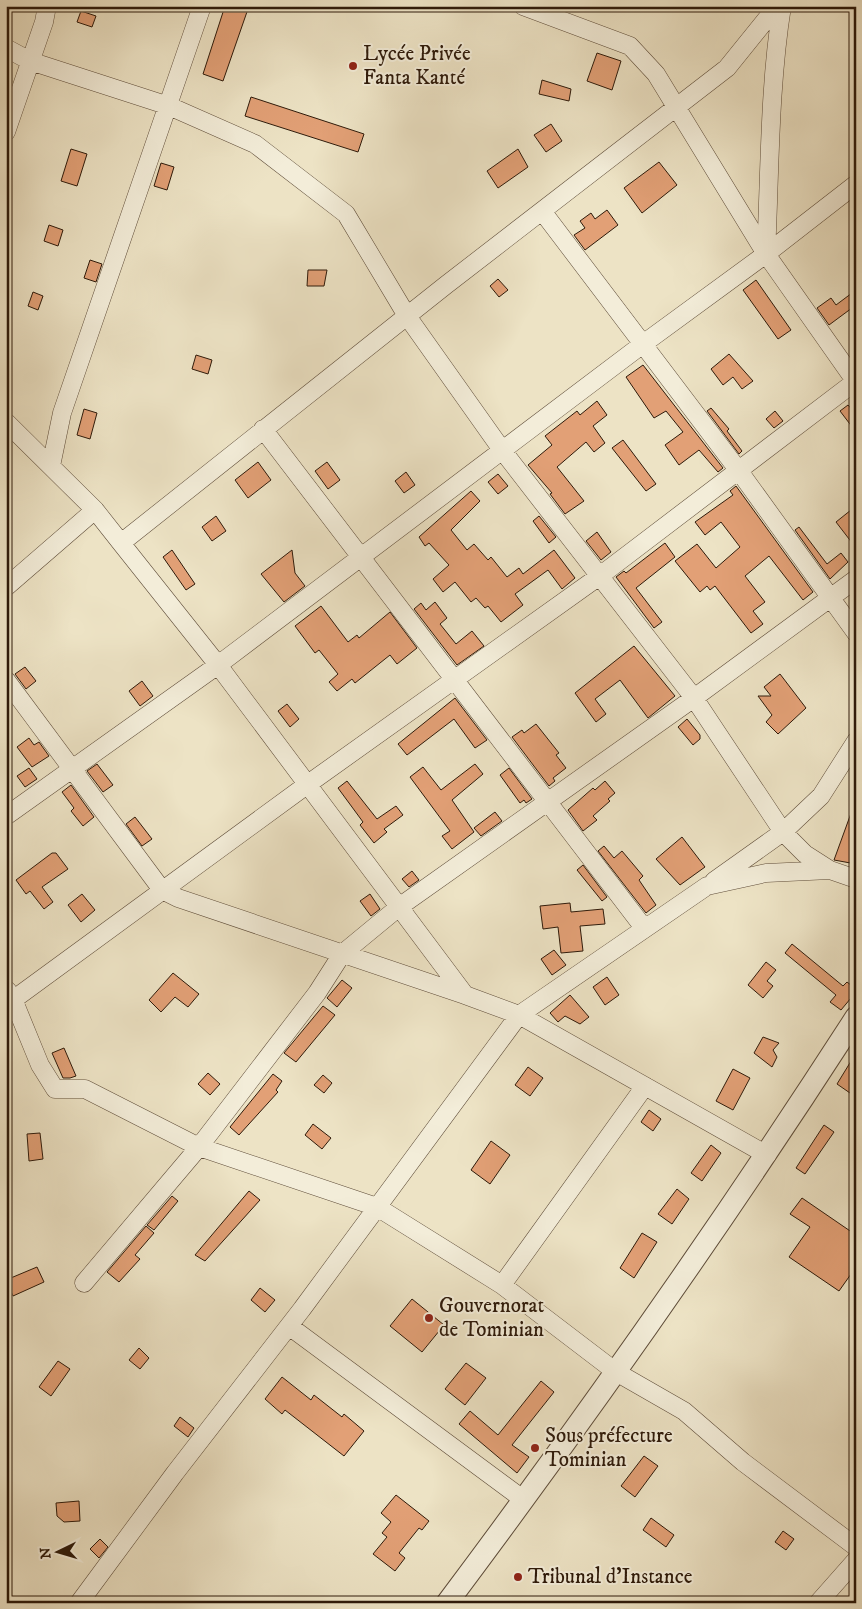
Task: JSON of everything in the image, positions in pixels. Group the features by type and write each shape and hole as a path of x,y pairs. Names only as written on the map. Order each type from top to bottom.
{"street":[{"path":"6,132 44,22 47,6"},
{"path":"51,466 62,413 202,6"},
{"path":"523,6 630,46 656,74 766,254 856,381 601,575 8,999 40,1065 55,1089 85,1089 199,1147 377,1207 502,1286 616,1372 684,1411 743,1462 856,1547"},
{"path":"120,543 407,316 727,68 777,6"},
{"path":"766,254 771,131 782,6"},
{"path":"6,48 30,61 169,106 255,144 346,214 407,316 502,450 601,575 694,698 783,832 806,854 853,883"},
{"path":"6,816 72,767 218,665 643,344 766,254 856,184"},
{"path":"542,211 739,471 856,633"},
{"path":"6,422 95,510 218,665 465,995"},
{"path":"264,429 644,928"},
{"path":"6,587 95,510"},
{"path":"84,1283 199,1147 317,993 342,954 399,907 694,698 856,579"},
{"path":"6,680 162,890 178,898 465,995 518,1015 767,1155"},
{"path":"78,1603 175,1473 289,1326 518,1015 783,832 821,796 856,741"},
{"path":"707,886 766,873 830,870"},
{"path":"447,1603 616,1372 767,1155 856,1017"},
{"path":"502,1286 644,1086"},
{"path":"289,1326 524,1500"},
{"path":"818,1603 856,1560"}],"building":[{"path":"225,6 249,6 223,81 203,74"},
{"path":"81,11 96,16 92,27 77,22"},
{"path":"597,53 621,61 612,90 587,81"},
{"path":"542,80 571,89 569,101 539,94"},
{"path":"251,97 364,134 358,152 245,116"},
{"path":"551,124 562,141 546,152 534,135"},
{"path":"71,149 87,154 77,186 61,181"},
{"path":"518,149 528,167 498,188 487,171"},
{"path":"659,162 677,185 642,213 624,188"},
{"path":"161,163 174,167 167,190 154,186"},
{"path":"607,210 618,225 585,250 574,235 585,228 580,221 591,213 595,219"},
{"path":"49,225 63,230 58,246 44,241"},
{"path":"90,260 102,264 96,282 84,278"},
{"path":"308,270 327,270 324,286 307,286"},
{"path":"498,279 508,290 499,297 490,286"},
{"path":"756,280 791,330 778,339 743,290"},
{"path":"856,290 856,305 829,325 817,308 831,298 836,305"},
{"path":"33,292 43,296 38,310 28,306"},
{"path":"729,354 753,381 742,389 733,377 723,385 711,369"},
{"path":"196,355 212,360 208,374 192,369"},
{"path":"643,365 723,468 718,472 699,450 679,465 665,445 683,432 666,411 654,418 626,377"},
{"path":"597,401 607,415 593,426 605,443 594,452 586,442 557,467 584,501 565,514 550,494 552,493 528,465 552,445 545,436 577,411 580,415"},
{"path":"848,405 856,414 856,432 840,411"},
{"path":"711,408 729,429 727,431 742,451 739,454 707,411"},
{"path":"84,409 97,413 90,439 77,435"},
{"path":"775,411 783,421 774,428 766,419"},
{"path":"623,440 656,484 646,491 612,448"},
{"path":"258,462 271,480 248,498 235,480"},
{"path":"327,462 340,480 328,489 315,471"},
{"path":"406,472 415,485 404,493 395,481"},
{"path":"498,474 508,486 498,494 488,482"},
{"path":"736,486 813,592 803,600 769,556 745,576 765,602 753,611 763,624 751,633 715,586 710,590 707,586 700,592 675,561 697,544 716,568 740,547 721,522 705,535 695,522 733,495 730,491"},
{"path":"471,491 480,501 451,530 467,550 474,544 488,560 491,557 507,577 519,568 523,574 554,550 575,578 562,589 548,570 515,594 523,605 501,622 488,606 485,608 476,598 471,602 455,582 443,592 433,579 449,565 429,543 425,546 419,537"},
{"path":"856,506 856,548 836,522"},
{"path":"216,516 226,531 212,541 202,527"},
{"path":"539,516 556,537 549,543 533,521"},
{"path":"799,527 827,564 841,553 848,562 830,579 795,530"},
{"path":"597,532 611,552 601,560 586,541"},
{"path":"665,543 675,557 636,588 662,622 654,628 616,577 624,571 626,573"},
{"path":"172,550 195,584 186,590 163,557"},
{"path":"292,550 295,573 305,586 284,602 261,574"},
{"path":"435,602 447,618 440,624 456,644 472,631 484,646 457,665 414,609 421,603 426,610"},
{"path":"321,606 348,642 357,635 359,638 390,612 417,648 397,664 390,655 355,683 352,679 337,691 329,682 338,674 319,650 315,653 295,626"},
{"path":"634,646 675,696 648,718 620,680 595,699 606,714 596,722 575,693"},
{"path":"25,667 36,681 26,689 15,674"},
{"path":"780,674 806,708 778,734 766,722 772,715 758,696 771,696 764,687"},
{"path":"142,681 153,696 140,706 129,691"},
{"path":"455,698 487,740 475,748 454,719 407,755 398,744"},
{"path":"287,704 299,719 290,727 278,711"},
{"path":"687,719 700,735 700,739 693,745 678,727"},
{"path":"536,724 559,753 556,755 566,768 553,778 555,781 549,786 512,737 522,730 524,733"},
{"path":"29,738 34,745 39,742 49,756 32,767 17,747"},
{"path":"97,764 113,785 103,792 87,771"},
{"path":"475,764 483,774 452,800 474,832 452,849 442,836 450,831 410,777 423,767 441,790"},
{"path":"29,768 37,779 25,787 17,776"},
{"path":"509,768 532,799 526,803 524,800 520,803 500,775"},
{"path":"347,781 377,819 396,806 403,815 384,829 387,832 374,843 360,825 363,822 338,788"},
{"path":"605,781 615,793 608,799 610,801 593,816 597,820 583,831 568,810 593,788 595,790"},
{"path":"71,785 94,817 83,826 71,811 74,808 62,792"},
{"path":"854,805 856,805 856,864 834,860"},
{"path":"495,812 502,821 481,836 474,828"},
{"path":"135,817 152,839 142,846 126,824"},
{"path":"682,837 705,867 680,885 656,859"},
{"path":"604,846 614,858 622,851 643,876 639,880 656,905 646,913 598,851"},
{"path":"52,853 56,853 68,869 42,887 53,902 44,909 30,891 26,894 16,880"},
{"path":"583,865 607,897 602,901 577,870"},
{"path":"412,871 419,880 409,887 402,879"},
{"path":"82,894 95,910 81,922 68,905"},
{"path":"370,894 380,909 371,916 360,901"},
{"path":"570,903 571,912 603,909 605,924 580,926 583,951 561,953 558,927 543,929 540,906"},
{"path":"792,944 843,986 847,982 856,989 856,992 841,1010 830,1002 836,995 785,953"},
{"path":"554,950 566,965 552,975 541,959"},
{"path":"766,962 776,970 767,981 773,986 763,998 748,985"},
{"path":"173,973 199,994 188,1007 175,997 161,1012 149,1000"},
{"path":"607,977 619,995 605,1005 593,987"},
{"path":"342,980 352,988 337,1007 327,998"},
{"path":"570,995 589,1017 580,1024 565,1016 558,1022 550,1013"},
{"path":"323,1006 335,1015 296,1062 284,1053"},
{"path":"763,1037 779,1043 773,1050 777,1057 772,1067 754,1053"},
{"path":"64,1048 76,1076 70,1078 63,1078 52,1053"},
{"path":"856,1053 856,1084 850,1093 837,1084"},
{"path":"528,1067 543,1078 530,1096 515,1085"},
{"path":"733,1069 750,1078 733,1110 716,1101"},
{"path":"208,1073 220,1084 210,1095 198,1084"},
{"path":"273,1074 282,1081 276,1090 278,1092 239,1135 230,1127"},
{"path":"323,1075 332,1083 324,1093 314,1085"},
{"path":"649,1110 661,1119 653,1131 641,1122"},
{"path":"313,1124 331,1138 322,1149 305,1135"},
{"path":"824,1125 834,1132 805,1174 796,1168"},
{"path":"40,1133 43,1159 29,1161 27,1134"},
{"path":"491,1141 510,1155 490,1184 471,1170"},
{"path":"711,1145 721,1153 702,1181 691,1173"},
{"path":"677,1189 689,1199 672,1224 658,1214"},
{"path":"249,1191 260,1200 205,1261 195,1255"},
{"path":"172,1196 178,1201 154,1230 147,1225"},
{"path":"802,1198 856,1235 856,1267 839,1291 789,1257 810,1227 790,1214"},
{"path":"146,1226 154,1233 135,1255 140,1259 119,1282 107,1272"},
{"path":"642,1233 657,1242 634,1278 620,1268"},
{"path":"37,1267 44,1282 13,1296 6,1280"},
{"path":"260,1288 275,1300 265,1312 251,1300"},
{"path":"412,1299 444,1325 422,1352 390,1326"},
{"path":"139,1348 149,1358 140,1369 129,1360"},
{"path":"58,1361 70,1369 51,1396 39,1387"},
{"path":"466,1363 486,1378 465,1405 445,1389"},
{"path":"282,1377 311,1400 314,1395 342,1417 344,1414 364,1431 344,1456 285,1410 282,1414 265,1399"},
{"path":"541,1381 554,1392 512,1445 529,1457 517,1473 459,1424 470,1411 498,1435"},
{"path":"180,1417 194,1428 188,1437 174,1426"},
{"path":"644,1456 658,1466 635,1497 621,1486"},
{"path":"396,1495 429,1521 422,1530 419,1528 399,1553 405,1558 395,1571 373,1554 387,1537 382,1533 391,1522 381,1513"},
{"path":"79,1501 80,1521 64,1522 57,1516 56,1503"},
{"path":"651,1518 674,1535 666,1547 643,1530"},
{"path":"783,1531 794,1539 786,1550 775,1542"},
{"path":"100,1539 108,1547 99,1558 90,1549"}],"place":[{"name":"Lycée Privée Fanta Kanté","path":"353,66"},
{"name":"Gouvernorat de Tominian","path":"429,1318"},
{"name":"Sous préfecture Tominian","path":"535,1448"},
{"name":"Tribunal d’Instance","path":"518,1577"}]}
